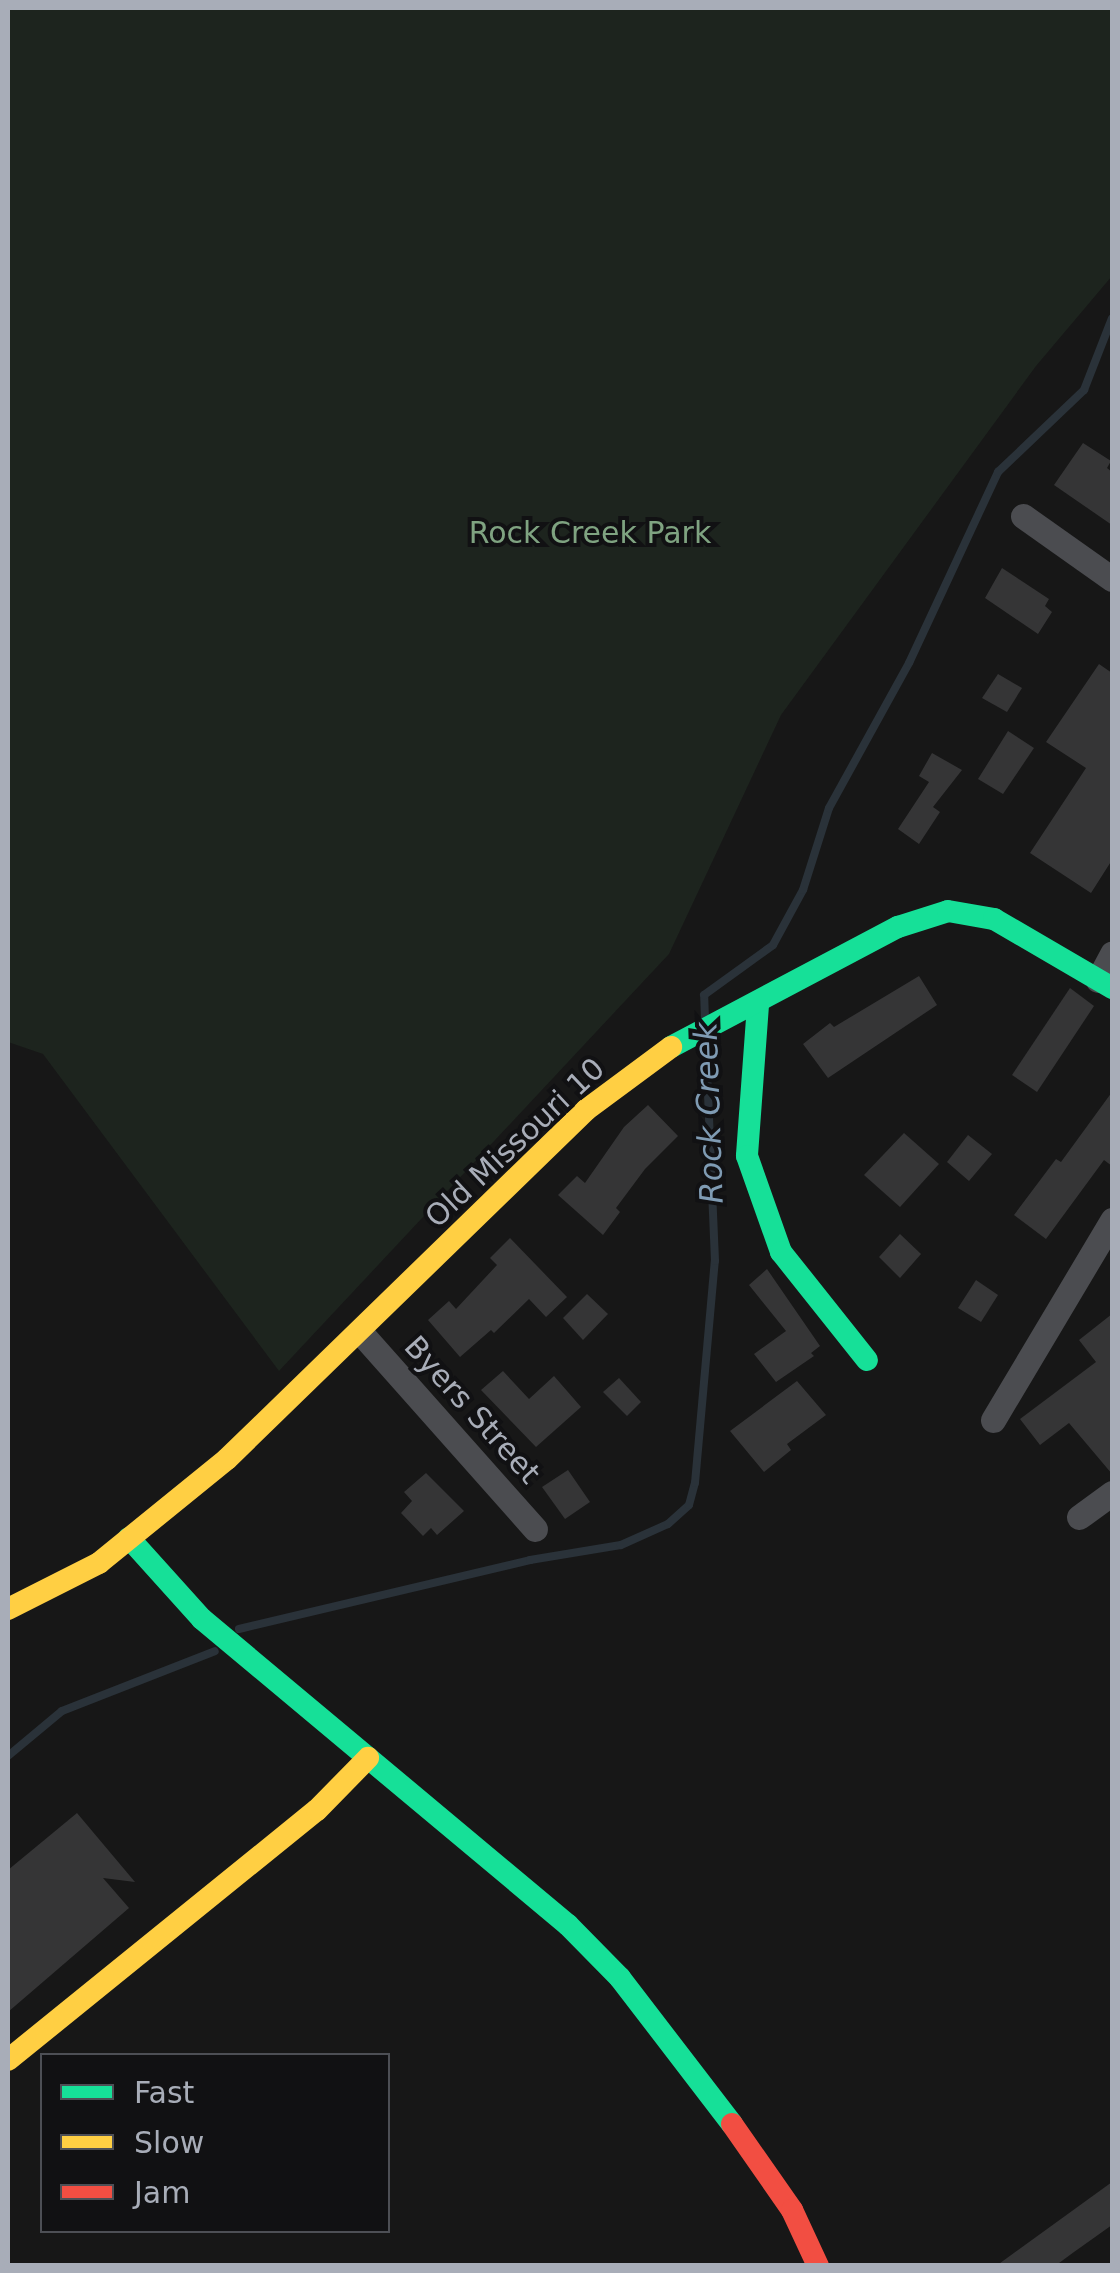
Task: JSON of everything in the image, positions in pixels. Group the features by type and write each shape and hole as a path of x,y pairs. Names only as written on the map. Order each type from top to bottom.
{"street":[{"path":"1023,516 1112,579"},
{"name":"Old Missouri 10","path":"8,1608 99,1564 226,1459 362,1333 586,1110 678,1042 758,1005 898,927 948,911 994,919 1105,984"},
{"path":"1105,984 1112,954"},
{"path":"758,1005 747,1156 782,1252 867,1360"},
{"path":"993,1420 1112,1220"},
{"name":"Byers Street","path":"362,1333 535,1529"},
{"path":"1079,1518 1112,1493"},
{"path":"41,1566 91,1542 129,1538 202,1618 568,1925 620,1978 705,2086 792,2210 818,2266"},
{"path":"8,2060 317,1810 368,1758"}],"green space":[{"name":"Rock Creek Park","path":"8,8 1112,8 1112,276 1036,366 781,715 669,954 279,1371 43,1054 8,1042"}],"building":[{"path":"1083,443 1111,461 1107,468 1112,472 1112,525 1054,485"},
{"path":"1002,568 1049,599 1045,606 1052,612 1038,634 985,598"},
{"path":"1099,664 1112,673 1112,860 1091,893 1030,853 1086,768 1046,742"},
{"path":"998,674 1022,688 1007,712 982,698"},
{"path":"1008,731 1034,748 1003,794 978,779"},
{"path":"932,753 962,770 933,807 940,812 919,844 898,829 929,782 919,776"},
{"path":"919,976 937,1005 828,1078 803,1044 830,1023 834,1027"},
{"path":"1070,988 1094,1006 1037,1092 1012,1075"},
{"path":"1112,1092 1112,1166 1104,1160 1046,1239 1014,1215 1056,1159 1061,1162"},
{"path":"648,1105 678,1136 645,1169 616,1208 620,1212 603,1235 558,1195 577,1176 585,1183 624,1127"},
{"path":"904,1133 939,1164 900,1207 864,1175"},
{"path":"968,1135 992,1154 969,1181 947,1162"},
{"path":"900,1234 921,1254 900,1278 879,1257"},
{"path":"510,1238 567,1297 546,1317 529,1299 494,1333 491,1330 460,1357 428,1320 449,1301 456,1309 497,1265 490,1258"},
{"path":"767,1269 820,1346 811,1353 814,1356 776,1382 754,1354 786,1331 749,1285"},
{"path":"976,1280 998,1295 981,1322 958,1308"},
{"path":"587,1294 608,1314 583,1340 563,1318"},
{"path":"1112,1314 1112,1474 1069,1423 1040,1445 1020,1419 1096,1362 1079,1340"},
{"path":"503,1371 529,1399 554,1376 581,1407 536,1447 481,1390"},
{"path":"619,1378 641,1402 627,1416 603,1392"},
{"path":"797,1381 826,1415 787,1444 791,1450 764,1472 730,1431"},
{"path":"568,1470 590,1502 565,1519 542,1487"},
{"path":"426,1473 464,1511 437,1535 431,1528 423,1536 401,1513 412,1501 404,1492"},
{"path":"77,1813 135,1882 103,1878 129,1908 8,2012 8,1870"},
{"path":"1112,2182 1112,2225 1055,2266 996,2266"}],"waterway":[{"name":"Rock Creek","path":"705,1019 704,995 773,945 803,890 829,808 909,663 998,472 1084,390 1112,318"},
{"name":"Rock Creek","path":"239,1629 530,1560 621,1545 668,1524 689,1505 695,1483 715,1261 706,1043"},
{"name":"Rock Creek","path":"8,1756 62,1711 215,1651"}],"traffic: fast":[{"path":"671,1047 898,927 948,911 994,919 1112,988"},
{"path":"758,1005 747,1156 781,1252 867,1360"},
{"path":"129,1538 202,1619 568,1925 620,1978 732,2124"}],"traffic: slow":[{"path":"8,1609 99,1563 227,1459 586,1110 671,1047"},
{"path":"8,2060 317,1810 368,1758"}],"traffic: jam":[{"path":"732,2124 792,2210 818,2266"}]}
